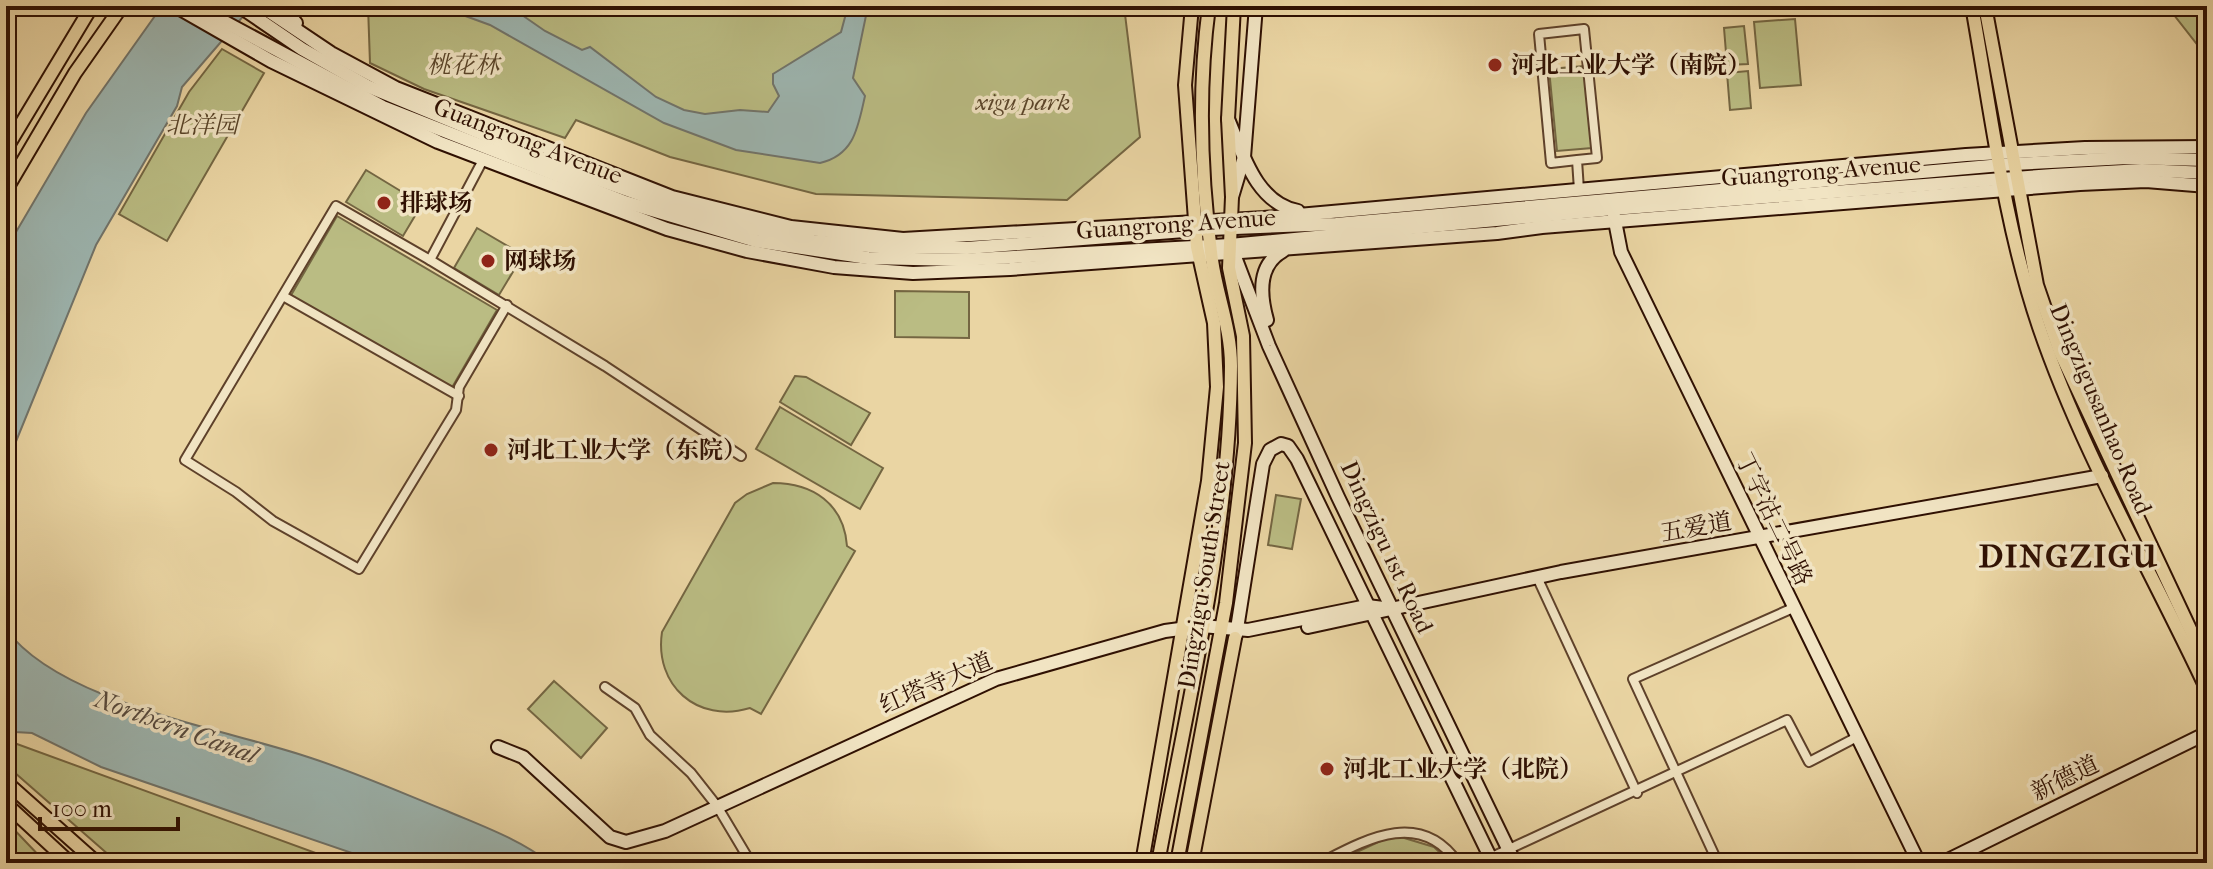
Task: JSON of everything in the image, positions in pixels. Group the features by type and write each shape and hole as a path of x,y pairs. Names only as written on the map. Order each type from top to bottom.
{"main road":[{"path":"6,149 92,6"},
{"path":"6,190 75,73 122,6"},
{"path":"175,6 236,36"},
{"name":"Guangrong Avenue","path":"195,6 236,36 383,107 491,144 693,225 814,252 890,259 959,260 1231,251 1613,204"},
{"name":"Guangrong Avenue","path":"239,6 256,10 302,49 367,86 491,144"},
{"path":"281,6 304,32 331,53 491,144 694,204 791,227 903,239 1231,224 1310,213 1579,190 1613,204"},
{"path":"1192,6 1185,85 1203,225"},
{"path":"1142,863 1208,481 1217,387 1214,323 1203,225 1202,80 1209,6"},
{"name":"Dingzigu South Street","path":"1177,863 1242,496 1245,443 1243,336 1230,278 1232,197 1228,119 1234,6"},
{"path":"1232,197 1244,157 1256,6"},
{"path":"1972,6 2006,158"},
{"path":"1985,6 2006,158"},
{"path":"256,10 304,32"},
{"path":"1228,119 1257,182 1272,199 1293,211 1310,213"},
{"path":"1231,251 1287,250 1613,204 2006,158 2207,147"},
{"name":"Guangrong Avenue","path":"2006,158 2186,158 2206,167"},
{"name":"Dingzigusanhao Road","path":"2006,158 2039,327 2102,476 2207,690"},
{"name":"Guangrong Avenue","path":"1231,224 1336,224 1613,204 2011,184 2142,170 2206,167"},
{"path":"2011,184 2146,181 2207,186"},
{"name":"Dingzigusanhao Road","path":"2011,184 2037,285 2060,352 2207,665"},
{"name":"丁字沽二号路","path":"1613,204 1621,252 1758,539 1919,863"},
{"path":"1278,366 1263,307 1262,287 1270,261 1287,250"},
{"name":"Dingzigu South Street","path":"1158,863 1201,629 1221,499 1231,388 1228,321 1204,251"},
{"name":"Dingzigu 1st Road","path":"1231,251 1278,366 1512,857"},
{"name":"Dingzigu 1st Road","path":"1236,634 1263,464 1270,450 1281,444 1288,446 1297,459 1488,862"},
{"name":"五爱道","path":"1220,632 1236,634 1369,610 1392,609 1537,577 2102,476"},
{"name":"红塔寺大道","path":"498,747 523,757 610,837 626,842 665,831 996,679 1183,628 1220,632"},
{"path":"1192,863 1236,634"},
{"name":"新德道","path":"1942,863 2207,733"},
{"path":"1186,809 1209,763"},
{"path":"6,782 97,863"},
{"path":"6,804 70,863"}],"street":[{"path":"1584,29 1597,158 1577,160 1551,163 1539,34 1584,29"},
{"path":"430,260 491,144"},
{"path":"1577,160 1579,190"},
{"path":"507,305 459,387 456,410 359,569 273,521 236,492 185,460 336,206 507,305 741,456"},
{"path":"283,296 459,396"},
{"path":"1537,577 1637,793"},
{"path":"1718,863 1633,679 1793,608"},
{"path":"605,687 635,708 650,735 691,773 717,806 751,863"},
{"path":"1488,862 1512,857 1787,720 1809,762 1857,737"},
{"path":"1320,863 1385,832 1406,832 1437,842 1458,863"}],"green space":[{"name":"xigu park","path":"368,6 1124,6 1140,137 1067,200 816,194 670,157 576,120 565,138 424,89 370,63"},
{"path":"2167,6 2207,6 2207,57"},
{"path":"1795,19 1801,85 1760,88 1754,22"},
{"path":"1744,26 1748,64 1727,65 1724,28"},
{"name":"北洋园","path":"222,49 264,73 167,241 119,214 189,92"},
{"path":"1584,66 1592,148 1557,151 1549,69"},
{"path":"1748,71 1751,108 1730,110 1727,73"},
{"name":"排球场","path":"366,170 422,204 403,236 346,202"},
{"path":"337,216 497,310 450,391 290,297"},
{"name":"网球场","path":"477,228 523,255 499,295 454,268"},
{"path":"895,291 969,292 969,338 895,337"},
{"path":"795,376 806,377 870,413 851,445 780,402"},
{"path":"780,407 883,468 860,509 756,449"},
{"path":"773,483 801,487 824,499 840,518 847,546 855,551 761,714 750,708 731,712 713,710 697,705 672,684 661,651 662,632 735,503"},
{"path":"1276,495 1301,499 1292,549 1268,545"},
{"path":"554,681 607,728 581,758 528,709"},
{"path":"6,740 343,863 118,863 6,765"},
{"path":"6,821 46,863 6,863"},
{"path":"1401,837 1434,847 1451,863 1333,863 1387,838"}],"water":[{"path":"162,6 252,6 182,87 177,106 96,245 6,466 6,249 86,113"},
{"path":"438,6 509,6 545,31 582,50 590,47 656,97 684,110 705,114 740,110 768,112 779,96 773,84 773,74 841,32 848,6 868,6 853,78 865,96 860,118 848,146 832,159 820,163 736,150 664,123 490,25"},
{"name":"Northern Canal","path":"6,629 31,655 64,676 104,695 345,770 500,834 550,863 381,863 101,767 32,733 15,732 6,725"}],"place":[{"name":"河北工业大学（南院）","path":"1495,65"},
{"name":"排球场","path":"384,203"},
{"name":"网球场","path":"488,261"},
{"name":"河北工业大学（东院）","path":"491,450"},
{"name":"河北工业大学（北院）","path":"1327,769"}],"district":[{"name":"DINGZIGU","path":"2069,556"}],"park label":[{"name":"桃花林","path":"463,65"}]}
